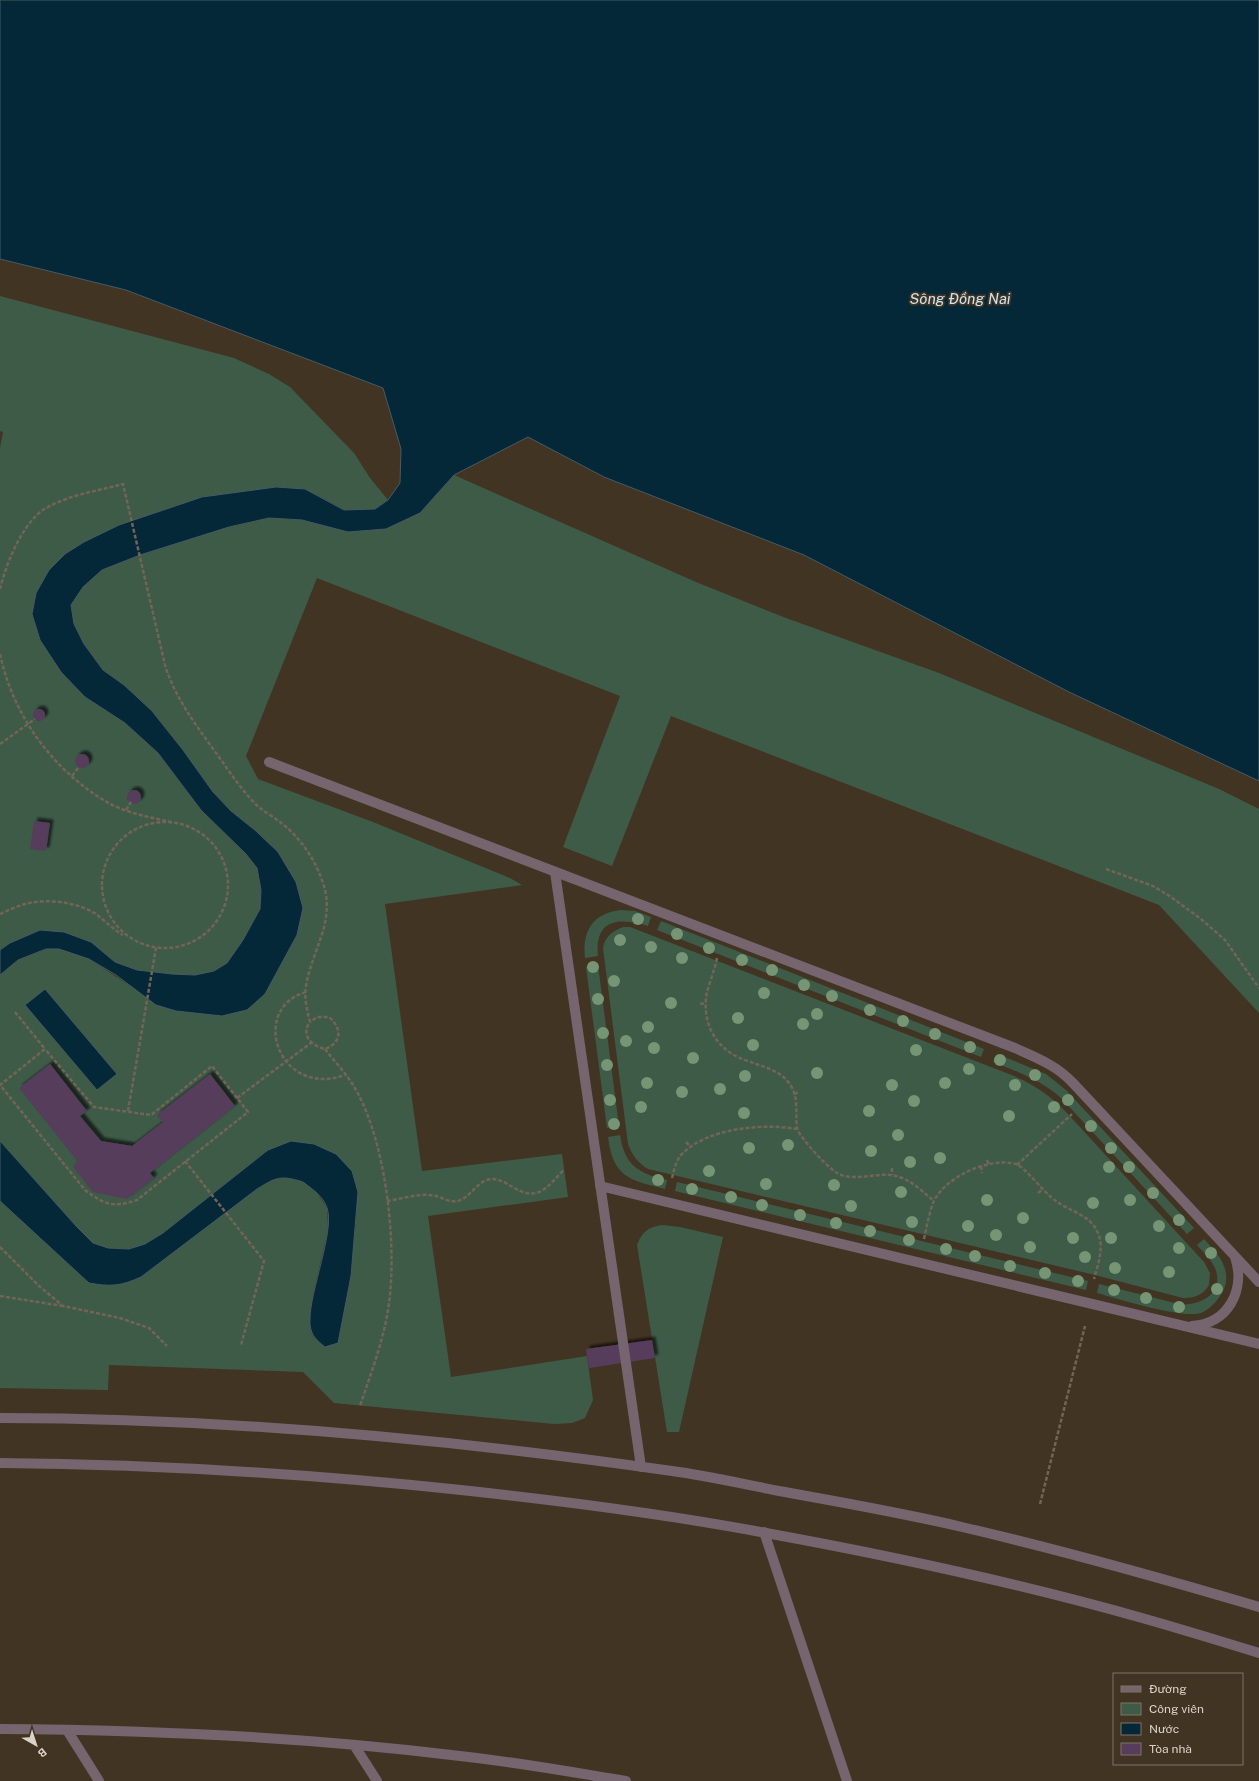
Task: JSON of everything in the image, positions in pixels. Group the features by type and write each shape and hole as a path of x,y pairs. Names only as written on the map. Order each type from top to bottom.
{"street":[{"path":"269,762 1015,1048 1051,1064 1073,1083 1259,1282"},
{"path":"554,872 641,1467"},
{"path":"600,1186 1259,1344"},
{"path":"1185,1326 1198,1326 1210,1322 1222,1315 1230,1305 1237,1293 1239,1280 1238,1267 1234,1255"},
{"path":"0,1418 152,1422 282,1428 544,1453 674,1471 959,1526 1119,1567 1259,1607"},
{"path":"0,1463 198,1468 310,1476 536,1498 650,1514 764,1532 876,1554 1009,1584 1140,1618 1259,1653"},
{"path":"764,1532 847,1781"},
{"path":"0,1729 188,1734 354,1745 460,1756 586,1778 626,1781"},
{"path":"67,1730 99,1781"},
{"path":"354,1745 377,1781"}],"path":[{"path":"0,589 15,547 34,518 45,509 63,500 123,484 165,665 171,684 184,708 238,784 260,808 296,835 310,855 323,884 328,913 322,939 306,987 306,1008 310,1022"},
{"path":"0,654 10,689 27,724 41,745 72,776 105,801 126,810 178,824 199,833 215,850 222,861 226,872 227,900 217,920 200,938 179,946 156,948 142,945 90,912 63,903 28,903 0,914"},
{"path":"0,744 35,719"},
{"path":"72,776 79,767"},
{"path":"126,810 131,802"},
{"path":"131,939 119,929 112,919 106,905 103,881 108,858 115,846 136,829 149,824 178,824"},
{"path":"1106,869 1153,886 1201,919 1225,940 1259,988"},
{"path":"128,1111 156,948"},
{"path":"718,958 706,1002 706,1019 713,1035 722,1046 734,1055 778,1073 788,1082 794,1094 797,1129 821,1160 837,1173 854,1177 892,1175 905,1180 934,1201"},
{"path":"306,992 295,996 285,1003 278,1018 276,1031 279,1051 286,1062 294,1070 310,1078 328,1080 345,1075"},
{"path":"700,1004 706,1002"},
{"path":"15,1012 94,1107 151,1115 212,1066 248,1112 137,1200 122,1205 103,1202 85,1190 0,1085 45,1049"},
{"path":"325,1050 336,1042 339,1037 338,1028 329,1017 317,1017 308,1025 306,1034 311,1043 325,1050 345,1075 353,1086 369,1118 381,1163 391,1235 392,1272 387,1314 378,1355 360,1406"},
{"path":"237,1098 311,1043"},
{"path":"794,1094 799,1092"},
{"path":"1017,1164 1072,1114"},
{"path":"672,1178 678,1160 691,1147 708,1138 758,1126 780,1126 797,1129"},
{"path":"686,1142 691,1147"},
{"path":"988,1160 989,1164"},
{"path":"186,1161 264,1260 241,1345"},
{"path":"924,1239 934,1201 942,1191 955,1180 981,1166 1000,1163 1017,1164 1042,1190 1058,1203 1088,1220 1094,1226 1099,1235 1101,1246 1094,1279"},
{"path":"981,1166 982,1172"},
{"path":"892,1168 892,1175"},
{"path":"387,1201 431,1194 449,1201 458,1201 487,1180 495,1180 506,1184 524,1194 534,1194 541,1191 564,1170"},
{"path":"1038,1193 1042,1190"},
{"path":"1094,1226 1099,1223"},
{"path":"0,1247 39,1286 63,1306"},
{"path":"0,1296 63,1306 114,1317 149,1328 167,1346"},
{"path":"1040,1504 1085,1326"}],"green space":[{"path":"0,296 234,358 269,374 290,387 354,453 370,478 388,500 375,509 345,510 305,489 276,487 202,497 84,542 65,554 49,570 32,614 40,640 61,672 85,697 125,723 158,753 201,810 246,854 257,868 261,890 260,909 243,940 227,963 214,971 195,975 137,970 115,962 91,942 10,943 0,950 0,448 3,432 0,431"},
{"path":"454,475 696,582 786,618 939,673 1219,789 1259,809 1259,1013 1159,905 671,716 612,866 563,847 620,696 317,578 246,756 258,779 373,822 510,878 522,885 385,904 422,1171 562,1154 568,1197 428,1216 451,1377 587,1356 593,1400 585,1418 572,1423 554,1424 334,1403 303,1372 109,1365 108,1390 0,1388 0,1201 89,1283 274,1178 285,1177 304,1182 317,1193 327,1208 328,1230 313,1294 310,1320 313,1336 325,1347 356,1225 268,1150 163,1233 145,1244 129,1249 108,1248 93,1243 0,1141 0,975 18,960 47,949 59,949 89,959 135,989 176,1011 222,1016 297,935 256,831 231,811 213,792 183,750 152,711 124,685 103,670 84,644 74,624 71,605 83,587 102,570 140,555 229,527 269,518 302,520 348,532 420,513"},
{"path":"621,910 635,911 651,917 648,926 627,922 611,924 604,928 600,934 598,956 585,958 585,940 591,925 603,915"},
{"path":"661,921 984,1049 981,1057 657,930"},
{"path":"623,927 630,927 1025,1081 1047,1095 1067,1113 1204,1262 1210,1273 1209,1285 1198,1295 1183,1298 1095,1275 648,1169 641,1164 631,1152 628,1144 603,948 610,934"},
{"path":"598,965 619,1126 607,1128 586,967"},
{"path":"997,1054 1046,1074 1066,1090 1194,1228 1187,1234 1061,1098 1037,1081 993,1062"},
{"path":"620,1135 622,1146 629,1161 641,1171 667,1180 665,1189 632,1179 619,1169 610,1150 608,1137"},
{"path":"677,1182 1088,1281 1086,1290 675,1191"},
{"path":"662,1225 680,1227 723,1237 679,1432 667,1432 637,1245 643,1233 653,1227"},
{"path":"1204,1239 1222,1261 1226,1274 1224,1289 1215,1303 1205,1311 1192,1314 1166,1311 1097,1293 1099,1284 1179,1304 1195,1303 1203,1300 1214,1291 1217,1284 1215,1268 1197,1245"}],"water":[{"name":"Sông Đồng Nai","path":"0,0 1259,0 1259,781 1069,692 804,555 604,477 528,437 454,475 420,513 386,529 348,532 302,520 269,518 229,527 140,555 102,570 83,587 71,605 74,624 84,644 103,670 124,685 152,711 183,750 213,792 231,811 256,831 278,852 296,882 303,908 297,935 265,994 247,1010 222,1016 176,1011 156,1005 116,975 89,959 59,949 46,949 18,960 0,975 0,950 10,943 40,930 64,932 91,942 115,962 137,970 195,975 214,971 227,963 243,940 260,909 261,890 257,868 246,854 201,810 158,753 125,723 85,697 61,672 40,640 32,614 36,593 49,570 65,554 84,542 119,525 202,497 276,487 305,489 344,510 375,509 388,500 400,483 401,449 383,388 126,290 0,259"},
{"path":"45,989 117,1074 97,1090 25,1005"},
{"path":"0,1141 93,1243 108,1248 129,1249 145,1244 163,1233 268,1150 291,1141 314,1144 336,1154 352,1171 358,1192 351,1276 338,1343 325,1347 312,1332 310,1324 311,1307 328,1231 329,1218 324,1201 304,1182 280,1178 275,1179 257,1189 141,1277 116,1285 89,1283 0,1201"}],"building":[{"path":"41,709 44,710 44,720 37,721 34,720 33,713 34,710"},
{"path":"82,754 87,756 89,761 87,766 82,768 77,766 75,761 77,756"},
{"path":"134,790 139,792 141,797 139,802 134,804 129,802 127,797 129,792"},
{"path":"34,821 50,823 46,851 30,849"},
{"path":"50,1064 87,1111 80,1116 101,1141 132,1146 163,1122 157,1115 210,1074 235,1106 150,1173 154,1178 127,1199 93,1192 73,1167 78,1162 19,1088"},
{"path":"652,1340 655,1358 589,1368 586,1349"}]}
